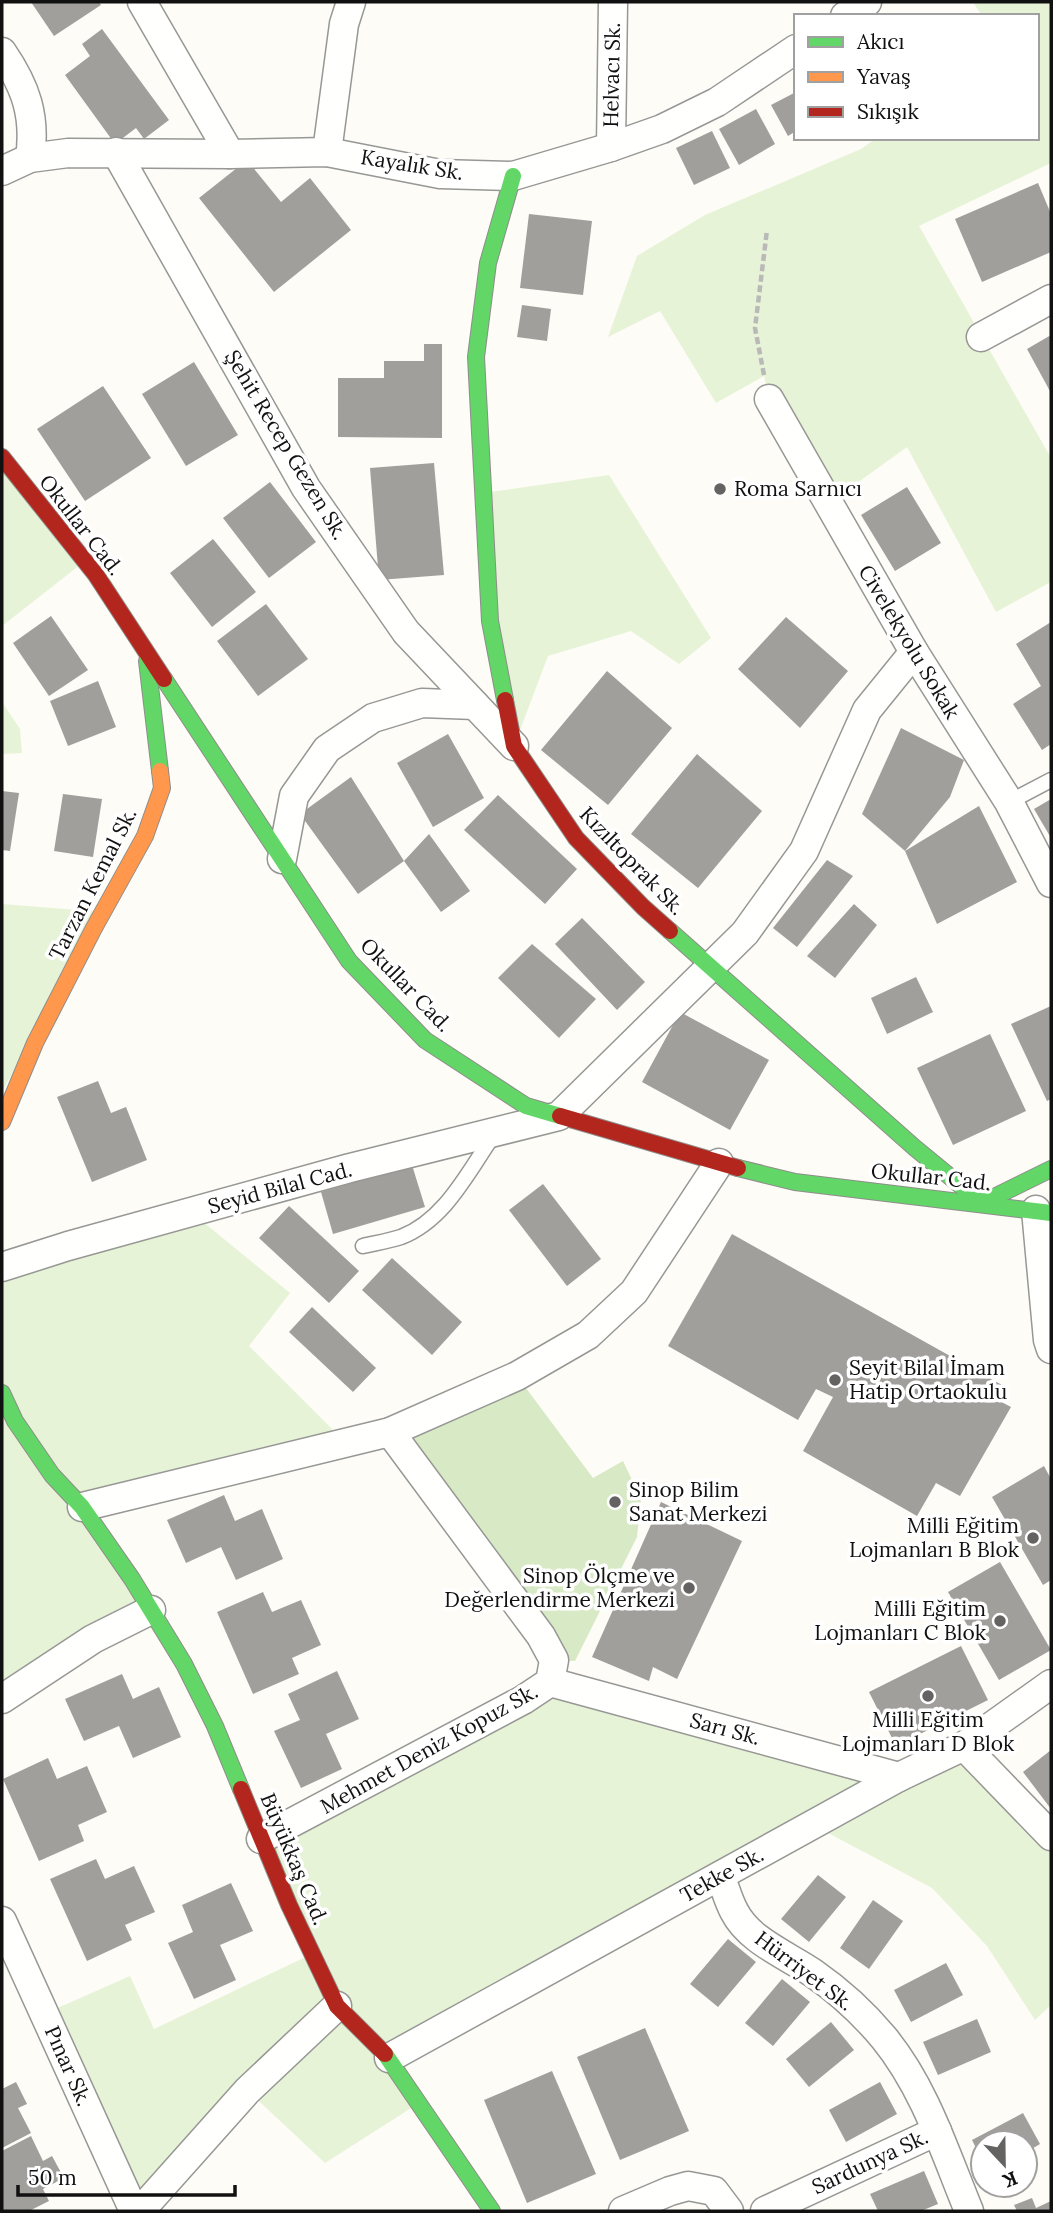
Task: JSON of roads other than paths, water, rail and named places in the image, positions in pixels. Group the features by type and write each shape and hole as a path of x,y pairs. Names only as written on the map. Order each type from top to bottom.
{"street":[{"path":"142,2 230,154"},
{"path":"327,152 344,23 351,2"},
{"name":"Helvacı Sk.","path":"611,147 613,2"},
{"path":"848,14 867,2"},
{"name":"Kayalık Sk.","path":"2,171 30,158 68,153 327,152 440,174 513,176 662,129 717,102 794,50"},
{"path":"2,52 20,82 30,108 33,136 30,158"},
{"name":"Şehit Recep Gezen Sk.","path":"116,152 306,488 406,632 514,746"},
{"name":"Kızıltoprak Sk.","path":"513,176 488,263 476,358 490,621 514,746 576,838 643,907 915,1148 982,1203"},
{"path":"981,337 1051,299"},
{"name":"Civelekyolu Sokak","path":"768,399 914,652 1009,802 1051,883"},
{"name":"Okullar Cad.","path":"3,463 96,575 349,961 425,1040 526,1106 719,1163 795,1181 1044,1211"},
{"name":"Tarzan Kemal Sk.","path":"2,1122 35,1043 145,836 162,788 146,652"},
{"path":"559,1116 745,933 804,851 867,710 914,652"},
{"path":"282,859 294,796 327,749 373,718 422,703 475,705"},
{"name":"Seyid Bilal Cad.","path":"2,1267 324,1175 559,1116"},
{"path":"2,1393 15,1421 48,1469 82,1507 390,1432 517,1376 588,1335 634,1292 719,1163"},
{"path":"982,1203 1051,1169"},
{"path":"1044,1211 1048,1340 1051,1349"},
{"name":"Mehmet Deniz Kopuz Sk.","path":"261,1839 523,1700 550,1682 554,1660 541,1636 390,1432"},
{"name":"Büyükkaş Cad.","path":"82,1507 184,1664 215,1726 289,1905 337,2006 389,2058 492,2211"},
{"path":"2,1699 93,1640 151,1610"},
{"name":"Sarı Sk.","path":"550,1682 899,1777"},
{"name":"Tekke Sk.","path":"389,2058 899,1777 964,1746 1051,1684"},
{"path":"964,1746 1051,1836"},
{"name":"Hürriyet Sk.","path":"720,1876 734,1913 751,1932 814,1973 851,2004 885,2039 914,2083 937,2131 969,2211"},
{"name":"Pınar Sk.","path":"2,1921 134,2211"},
{"path":"140,2211 247,2091 337,2006"},
{"name":"Sardunya Sk.","path":"765,2211 937,2131"},
{"path":"623,2211 688,2186 714,2191 729,2211"}],"lane":[{"path":"1009,802 1051,780"},
{"path":"363,1246 402,1237 428,1221 449,1201 496,1132"}],"place":[{"name":"Roma Sarnıcı","path":"720,489"},
{"name":"Seyit Bilal İmam Hatip Ortaokulu","path":"835,1380"},
{"name":"Sinop Bilim Sanat Merkezi","path":"615,1502"},
{"name":"Milli Eğitim Lojmanları B Blok","path":"1033,1538"},
{"name":"Sinop Ölçme ve Değerlendirme Merkezi","path":"689,1588"},
{"name":"Milli Eğitim Lojmanları C Blok","path":"1000,1621"},
{"name":"Milli Eğitim Lojmanları D Blok","path":"928,1696"}]}
